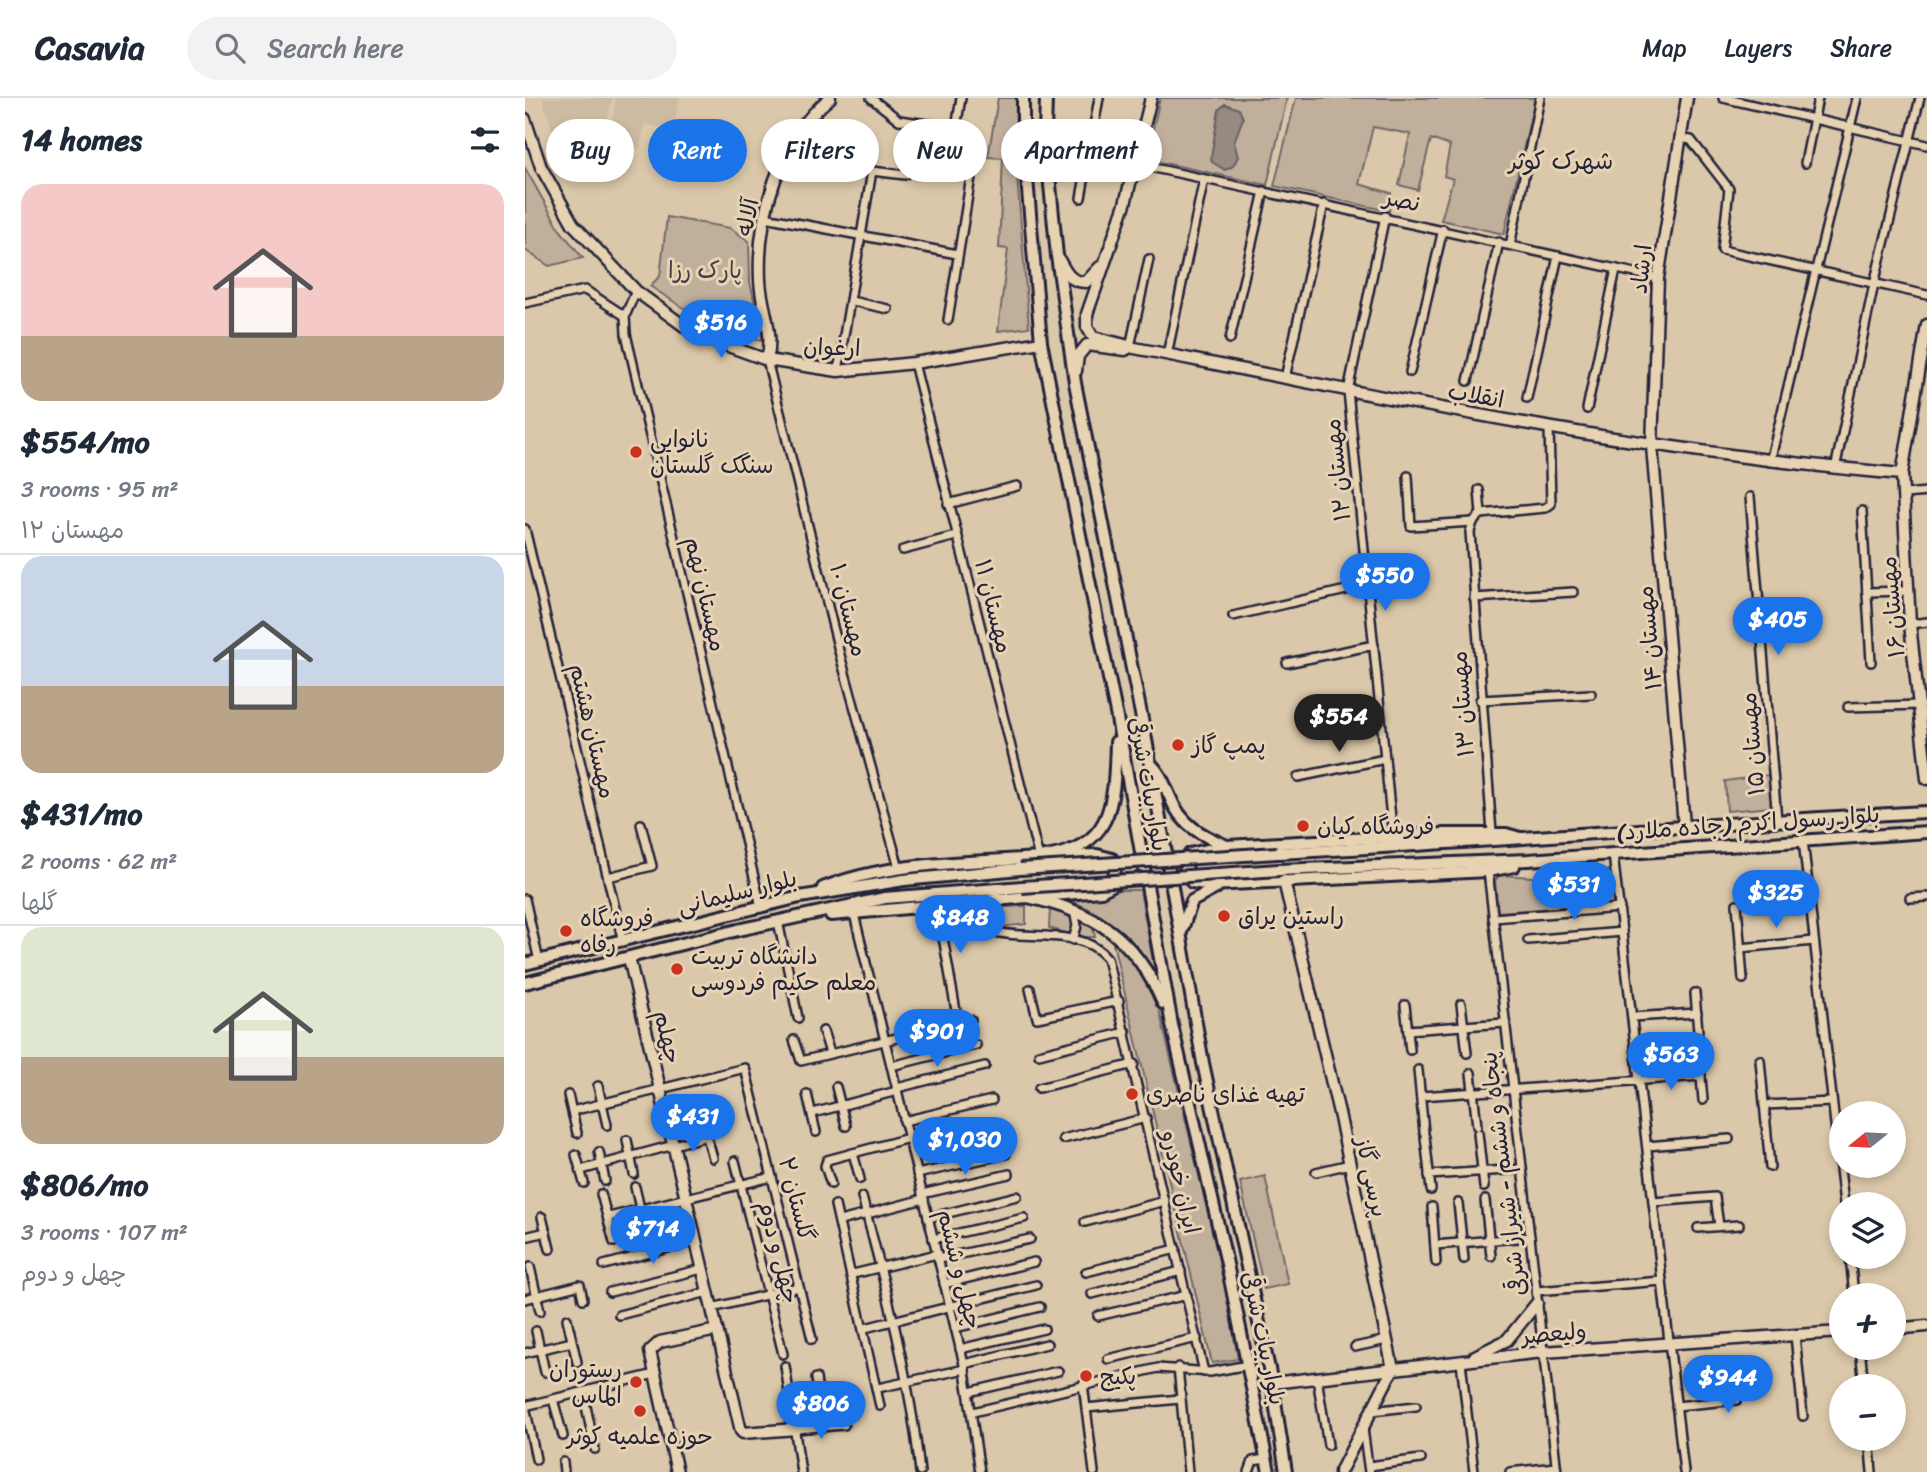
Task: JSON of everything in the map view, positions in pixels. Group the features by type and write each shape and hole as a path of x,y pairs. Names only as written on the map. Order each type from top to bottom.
{"main road":[{"name":"بلوار بیات شرقی","path":"1023,98 1023,132 1041,342 1117,718 1172,1025 1227,1264 1269,1472"},
{"name":"بلوار بیات شرقی","path":"1046,98 1045,134 1075,383 1151,763 1180,942 1248,1280 1272,1383 1286,1472"},
{"path":"800,897 840,881 899,869 1039,859 1079,848 1097,834 1113,804 1117,718"},
{"path":"1151,763 1160,773 1170,800 1187,824 1200,835 1227,846"},
{"path":"1528,860 1488,871 1211,886 1192,882 1185,865 1190,854 1227,846 1492,833 1526,840 1684,826 1927,812"},
{"name":"بلوار رسول اکرم (جاده ملارد)","path":"1025,892 1279,870 1528,860 1927,832"},
{"name":"بلوار سلیمانی","path":"525,964 800,897 904,880 1020,869 1526,840"},
{"path":"803,916 914,894 1101,891 1114,884 1115,867 1108,857 1057,856"},
{"path":"1180,942 1182,921 1192,901 1205,892 1230,884"},
{"path":"803,916 854,914 1002,898 1025,892 1074,911 1115,932 1135,952 1149,972 1172,1025"},
{"name":"بلوار سلیمانی","path":"525,983 803,916"},
{"path":"1227,1264 1236,1266 1244,1259"},
{"path":"1231,1285 1239,1279 1248,1280"}],"street":[{"name":"آلاله","path":"767,360 771,346 770,330 760,282 765,217 784,158 797,134 830,98"},
{"path":"871,98 898,119"},
{"path":"958,119 961,98"},
{"path":"1081,198 1099,98"},
{"path":"1146,119 1151,98"},
{"path":"1511,241 1540,98"},
{"name":"ارشاد","path":"1652,446 1658,278 1686,98"},
{"path":"1723,98 1927,145"},
{"path":"1765,108 1767,98"},
{"path":"1805,163 1818,98"},
{"path":"1770,463 1857,98"},
{"path":"1835,469 1874,284 1920,98"},
{"name":"ارغوان","path":"525,119 541,167 573,224 636,291 695,334 767,360 838,371 914,363 1041,342"},
{"path":"1678,138 1691,141 1730,188 1722,250 1927,295"},
{"name":"نصر","path":"1162,170 1385,216 1658,278"},
{"path":"839,365 872,171 893,174"},
{"path":"1167,355 1204,179"},
{"path":"948,320 970,182"},
{"path":"1130,182 1087,314 1087,327 1093,337 1130,347 1149,259"},
{"path":"1230,339 1264,191"},
{"path":"1285,378 1324,204"},
{"name":"مهستان ۱۲","path":"1385,216 1348,391 1393,838"},
{"path":"765,217 862,238 957,254"},
{"path":"1410,372 1443,229"},
{"path":"1468,381 1499,242"},
{"path":"1058,256 1068,276 1075,282 1086,282 1103,264"},
{"path":"1527,398 1558,256"},
{"path":"1587,410 1615,269"},
{"path":"525,303 585,290 625,316 636,291"},
{"path":"851,301 888,309"},
{"name":"مهستان نهم","path":"625,316 626,334 761,906"},
{"name":"مهستان ۱۶","path":"1927,326 1902,474 1910,624 1921,705 1927,779"},
{"name":"انقلاب","path":"1075,383 1077,356 1087,345 1125,349 1130,347 1348,391 1652,446 1770,463 1902,474"},
{"name":"مهستان ۱۰","path":"767,360 838,646 899,869"},
{"name":"مهستان ۱۱","path":"914,363 1039,859"},
{"path":"1408,475 1411,526 1473,522 1481,514 1545,508 1551,504 1549,428"},
{"name":"مهستان ۱۴","path":"1652,446 1684,826"},
{"path":"948,504 1017,486"},
{"path":"1479,490 1481,514"},
{"path":"1905,494 1927,492"},
{"name":"مهستان ۱۵","path":"1750,497 1777,820"},
{"path":"1862,511 1871,662"},
{"name":"مهستان ۱۳","path":"1473,522 1470,532 1480,700 1492,833"},
{"name":"مهستان هشتم","path":"525,529 623,942"},
{"path":"903,550 956,536"},
{"path":"1233,616 1368,585"},
{"path":"1867,592 1908,591"},
{"path":"1474,598 1573,592"},
{"path":"1910,624 1927,622"},
{"path":"1287,663 1374,645"},
{"path":"1480,700 1591,694"},
{"path":"1848,707 1921,705"},
{"path":"1299,777 1385,759"},
{"path":"608,877 652,866 641,824"},
{"path":"1803,840 1832,1101"},
{"path":"1613,854 1684,1472"},
{"name":"پنجاه و ششم - شیراز شرقی","path":"1488,871 1556,1470"},
{"name":"پرسی گاز","path":"1284,881 1350,1164 1393,1370"},
{"path":"1910,898 1927,897"},
{"path":"1002,898 985,912 988,930 1073,940 1076,926 1074,911"},
{"path":"525,899 539,961"},
{"path":"937,904 955,1011"},
{"path":"1737,904 1743,979"},
{"path":"1493,918 1620,908"},
{"name":"چهل و ششم","path":"854,914 964,1366 980,1472"},
{"path":"778,921 798,1018"},
{"path":"1528,940 1622,932"},
{"name":"ایران خودرو","path":"1073,940 1095,946 1107,958 1134,1064 1204,1372"},
{"path":"1740,948 1814,941"},
{"name":"چهلم","path":"629,958 741,1431 796,1429"},
{"path":"1030,989 1037,1018 1119,1001"},
{"path":"1695,993 1698,1032"},
{"path":"1461,1004 1467,1052"},
{"path":"1405,1005 1410,1050"},
{"path":"1632,1017 1697,1013"},
{"path":"794,1040 801,1061 971,1020"},
{"path":"1408,1030 1505,1023"},
{"path":"823,1031 830,1053"},
{"path":"1039,1054 1126,1032"},
{"path":"891,1066 976,1045"},
{"path":"1699,1055 1703,1100"},
{"path":"1760,1060 1770,1167"},
{"path":"1039,1088 1134,1064"},
{"path":"813,1113 985,1066"},
{"name":"گلستان ۲","path":"661,1089 745,1068 812,1339"},
{"path":"1417,1070 1431,1190"},
{"path":"1471,1073 1484,1187"},
{"path":"1421,1096 1701,1076"},
{"path":"598,1086 607,1125"},
{"path":"836,1087 846,1126"},
{"path":"572,1111 661,1089"},
{"path":"807,1094 817,1132"},
{"path":"568,1095 577,1133"},
{"path":"904,1121 992,1100"},
{"path":"1764,1105 1829,1102"},
{"path":"1063,1139 1146,1118"},
{"path":"702,1119 713,1158"},
{"path":"912,1152 1002,1132"},
{"path":"581,1171 707,1136"},
{"path":"831,1184 825,1163 909,1138"},
{"path":"1647,1146 1729,1139"},
{"path":"627,1140 634,1174"},
{"path":"599,1152 605,1181"},
{"path":"853,1153 860,1179"},
{"path":"917,1174 1006,1154"},
{"path":"576,1155 584,1183"},
{"name":"چهل و دوم","path":"735,1161 783,1354"},
{"path":"1316,1172 1350,1164"},
{"path":"1429,1175 1522,1169"},
{"path":"840,1221 1009,1174"},
{"path":"608,1217 772,1177"},
{"path":"635,1187 646,1234"},
{"path":"601,1194 614,1242"},
{"path":"928,1217 1017,1196"},
{"path":"862,1197 894,1321 907,1383 920,1472"},
{"path":"1653,1202 1714,1197 1719,1226"},
{"path":"1485,1200 1491,1256"},
{"path":"1084,1222 1165,1201"},
{"path":"1458,1203 1464,1259"},
{"path":"835,1205 879,1388 880,1406"},
{"path":"1432,1207 1436,1262"},
{"path":"542,1217 550,1249"},
{"path":"933,1239 1024,1218"},
{"path":"1698,1228 1739,1225"},
{"path":"525,1237 545,1232"},
{"path":"1434,1245 1530,1237"},
{"path":"853,1274 1030,1239"},
{"path":"604,1265 695,1241"},
{"path":"1086,1272 1176,1249"},
{"path":"944,1284 1034,1262"},
{"path":"530,1267 540,1311"},
{"path":"610,1292 702,1269"},
{"path":"1092,1294 1181,1271"},
{"path":"1536,1291 1662,1281"},
{"path":"865,1328 1036,1284"},
{"path":"525,1299 580,1285 583,1299"},
{"path":"712,1308 799,1287"},
{"path":"619,1315 708,1292"},
{"path":"1098,1316 1187,1295"},
{"path":"1474,1472 1461,1362 1491,1350 1507,1340 1537,1303"},
{"path":"955,1328 1040,1307"},
{"path":"567,1318 577,1362"},
{"path":"1906,1328 1927,1326"},
{"path":"677,1472 655,1374 652,1347 717,1329"},
{"path":"960,1349 1044,1329"},
{"path":"536,1331 545,1373"},
{"name":"ولیعصر","path":"1272,1383 1543,1352 1829,1333"},
{"path":"1795,1335 1803,1416"},
{"path":"1108,1359 1197,1338"},
{"path":"1355,1348 1387,1340"},
{"path":"525,1353 572,1342"},
{"path":"879,1388 907,1383 1047,1344"},
{"path":"973,1412 1158,1368 1178,1367 1204,1372 1248,1365"},
{"path":"785,1366 801,1472"},
{"path":"1178,1367 1188,1472"},
{"path":"1340,1472 1393,1370"},
{"path":"969,1392 1058,1371"},
{"path":"536,1459 525,1406 655,1374"},
{"path":"816,1378 822,1427"},
{"path":"1317,1378 1328,1445"},
{"path":"1676,1406 1737,1400 1734,1382"},
{"path":"1083,1384 1094,1472"},
{"path":"583,1392 595,1449"},
{"path":"554,1399 563,1436"},
{"path":"1086,1408 1180,1399"},
{"path":"1372,1411 1416,1406"},
{"path":"796,1429 844,1425"},
{"path":"1363,1429 1369,1469 1421,1459"},
{"path":"1870,1451 1872,1472"},
{"path":"1249,1472 1253,1461 1266,1459"},
{"path":"563,1462 564,1472"},
{"path":"1510,1472 1556,1470"}],"shaded area":[{"path":"542,98 612,98 608,119 549,119"},
{"path":"616,98 680,98 675,119 648,119 640,148 634,146 634,119 612,119"},
{"path":"1225,104 1239,109 1243,118 1234,142 1238,157 1233,166 1225,170 1212,162 1211,157 1219,110"}],"green space":[{"path":"998,98 1016,98 1016,119 1001,119 1001,158 988,157"},
{"path":"1160,98 1287,98 1267,185 1162,162 1162,119 1155,119"},
{"path":"1296,98 1535,98 1504,234 1441,220 1453,179 1444,176 1450,146 1431,139 1418,190 1399,185 1410,134 1373,127 1359,184 1391,193 1389,211 1274,186"},
{"path":"525,168 560,230 583,258 549,266 525,250"},
{"path":"1002,182 1017,182 1029,327 998,331 1008,249 999,248"},
{"name":"پارک رزا","path":"667,217 730,228 749,241 750,282 763,340 718,327 650,286 660,276"},
{"path":"1769,775 1772,807 1727,811 1725,781"},
{"path":"1610,870 1613,904 1498,912 1495,881 1499,875 1566,879"},
{"path":"1111,890 1140,890 1155,973 1136,947 1115,926 1090,909 1060,897"},
{"path":"1026,906 1026,924 992,928 990,908"},
{"path":"1050,907 1093,928 1095,937 1080,937 1049,928"},
{"path":"1111,935 1132,956 1158,1005 1225,1284 1238,1359 1212,1363"},
{"path":"1265,1176 1288,1284 1264,1289 1240,1182"}],"place":[{"name":"نانوایی سنگک گلستان","path":"636,452"},
{"name":"پمپ گاز","path":"1178,745"},
{"name":"فروشگاه کیان","path":"1303,826"},
{"name":"راستین یراق","path":"1224,916"},
{"name":"فروشگاه رفاه","path":"566,931"},
{"name":"دانشگاه تربیت معلم حکیم فردوسی","path":"677,969"},
{"name":"تهیه غذای ناصری","path":"1132,1094"},
{"name":"پکیج","path":"1086,1376"},
{"name":"رستوران الماس","path":"636,1382"},
{"name":"حوزه علمیه کوثر","path":"640,1411"}],"district":[{"name":"شهرک کوثر","path":"1561,161"}]}
